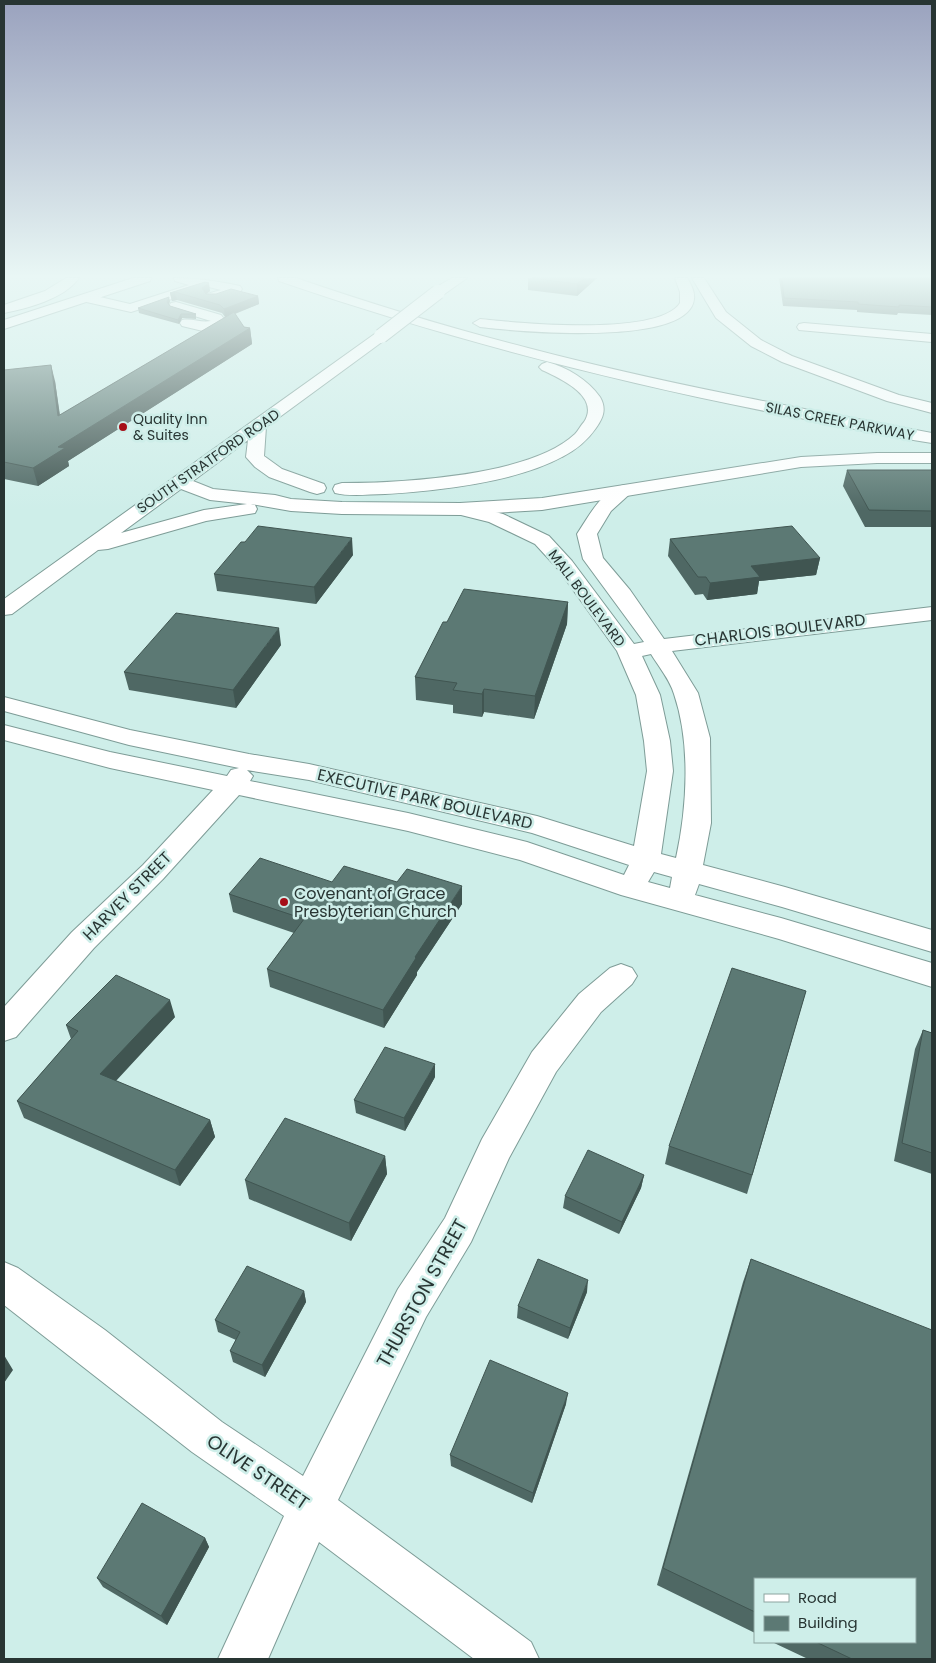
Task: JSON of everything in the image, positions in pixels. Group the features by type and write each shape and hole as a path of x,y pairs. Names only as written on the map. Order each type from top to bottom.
{"main road":[{"name":"SOUTH STRATFORD ROAD","path":"4,609 354,356"},
{"path":"180,482 222,482 351,490 402,488 463,480 498,473 554,454 583,436 591,427 597,411 596,405 585,390 575,382 546,367 510,356"},
{"name":"SILAS CREEK PARKWAY","path":"544,356 650,383 932,438"},
{"path":"780,356 893,398 932,408"},
{"name":"SILAS CREEK PARKWAY","path":"890,413 932,420"},
{"path":"258,426 255,457 260,463 277,474 317,488"},
{"path":"90,548 204,516 291,505 342,508 460,509 542,504 801,462 852,458 932,458"},
{"path":"180,482 210,494 275,501 291,505"},
{"name":"MALL BOULEVARD","path":"624,491 604,507 587,534 593,559 622,595 658,646 686,693 698,738 698,823 689,871 680,901"},
{"name":"MALL BOULEVARD","path":"460,509 496,518 542,540 565,565 628,651 648,695 657,741 660,771 646,860 631,888"},
{"name":"CHARLOIS BOULEVARD","path":"628,651 932,613"},
{"name":"EXECUTIVE PARK BOULEVARD","path":"4,704 129,737 249,762 309,772 537,824 646,860 932,941"},
{"path":"4,757 15,736"},
{"name":"EXECUTIVE PARK BOULEVARD","path":"15,736 110,760 408,822 518,850 631,888 932,975"},
{"path":"657,741 697,746"},
{"name":"HARVEY STREET","path":"4,1028 83,940 153,872 214,804 233,786 249,762"},
{"path":"830,944 841,914"},
{"name":"THURSTON STREET","path":"242,1659 311,1508 412,1303 458,1230 495,1150 544,1062 590,1003 621,976"},
{"name":"OLIVE STREET","path":"4,1281 90,1345 207,1437 311,1508 514,1659"}],"building":[{"path":"160,356 205,356 58,447 65,448 33,468 4,462 4,370 51,365 58,416"},
{"path":"847,470 932,470 932,511 869,510"},
{"path":"258,526 352,538 314,587 214,574 241,542 245,542"},
{"path":"792,526 820,558 751,566 760,577 710,583 706,577 698,577 670,539"},
{"path":"464,589 568,602 535,696 484,689 482,694 453,690 457,683 415,677 443,622 447,622"},
{"path":"176,613 279,628 233,690 124,672"},
{"path":"260,858 332,882 344,866 397,882 407,869 462,886 383,1010 267,969 304,919 229,894"},
{"path":"732,968 806,991 752,1175 669,1146"},
{"path":"116,975 170,1000 100,1074 210,1120 175,1170 17,1101 78,1031 66,1025"},
{"path":"923,1030 932,1033 932,1153 902,1143"},
{"path":"385,1047 435,1064 404,1118 354,1100"},
{"path":"285,1118 385,1156 349,1223 245,1180"},
{"path":"588,1150 644,1175 622,1222 565,1196"},
{"path":"538,1259 588,1280 570,1328 518,1306"},
{"path":"751,1259 932,1330 932,1659 852,1659 818,1643 916,1643 916,1578 754,1578 754,1612 663,1568"},
{"path":"247,1266 304,1291 262,1365 230,1351 240,1332 215,1320"},
{"path":"490,1360 568,1393 533,1493 450,1455"},
{"path":"142,1503 205,1538 161,1616 97,1578"}],"place":[{"name":"Quality Inn & Suites","path":"123,427"},
{"name":"Covenant of Grace Presbyterian Church","path":"284,902"}]}
